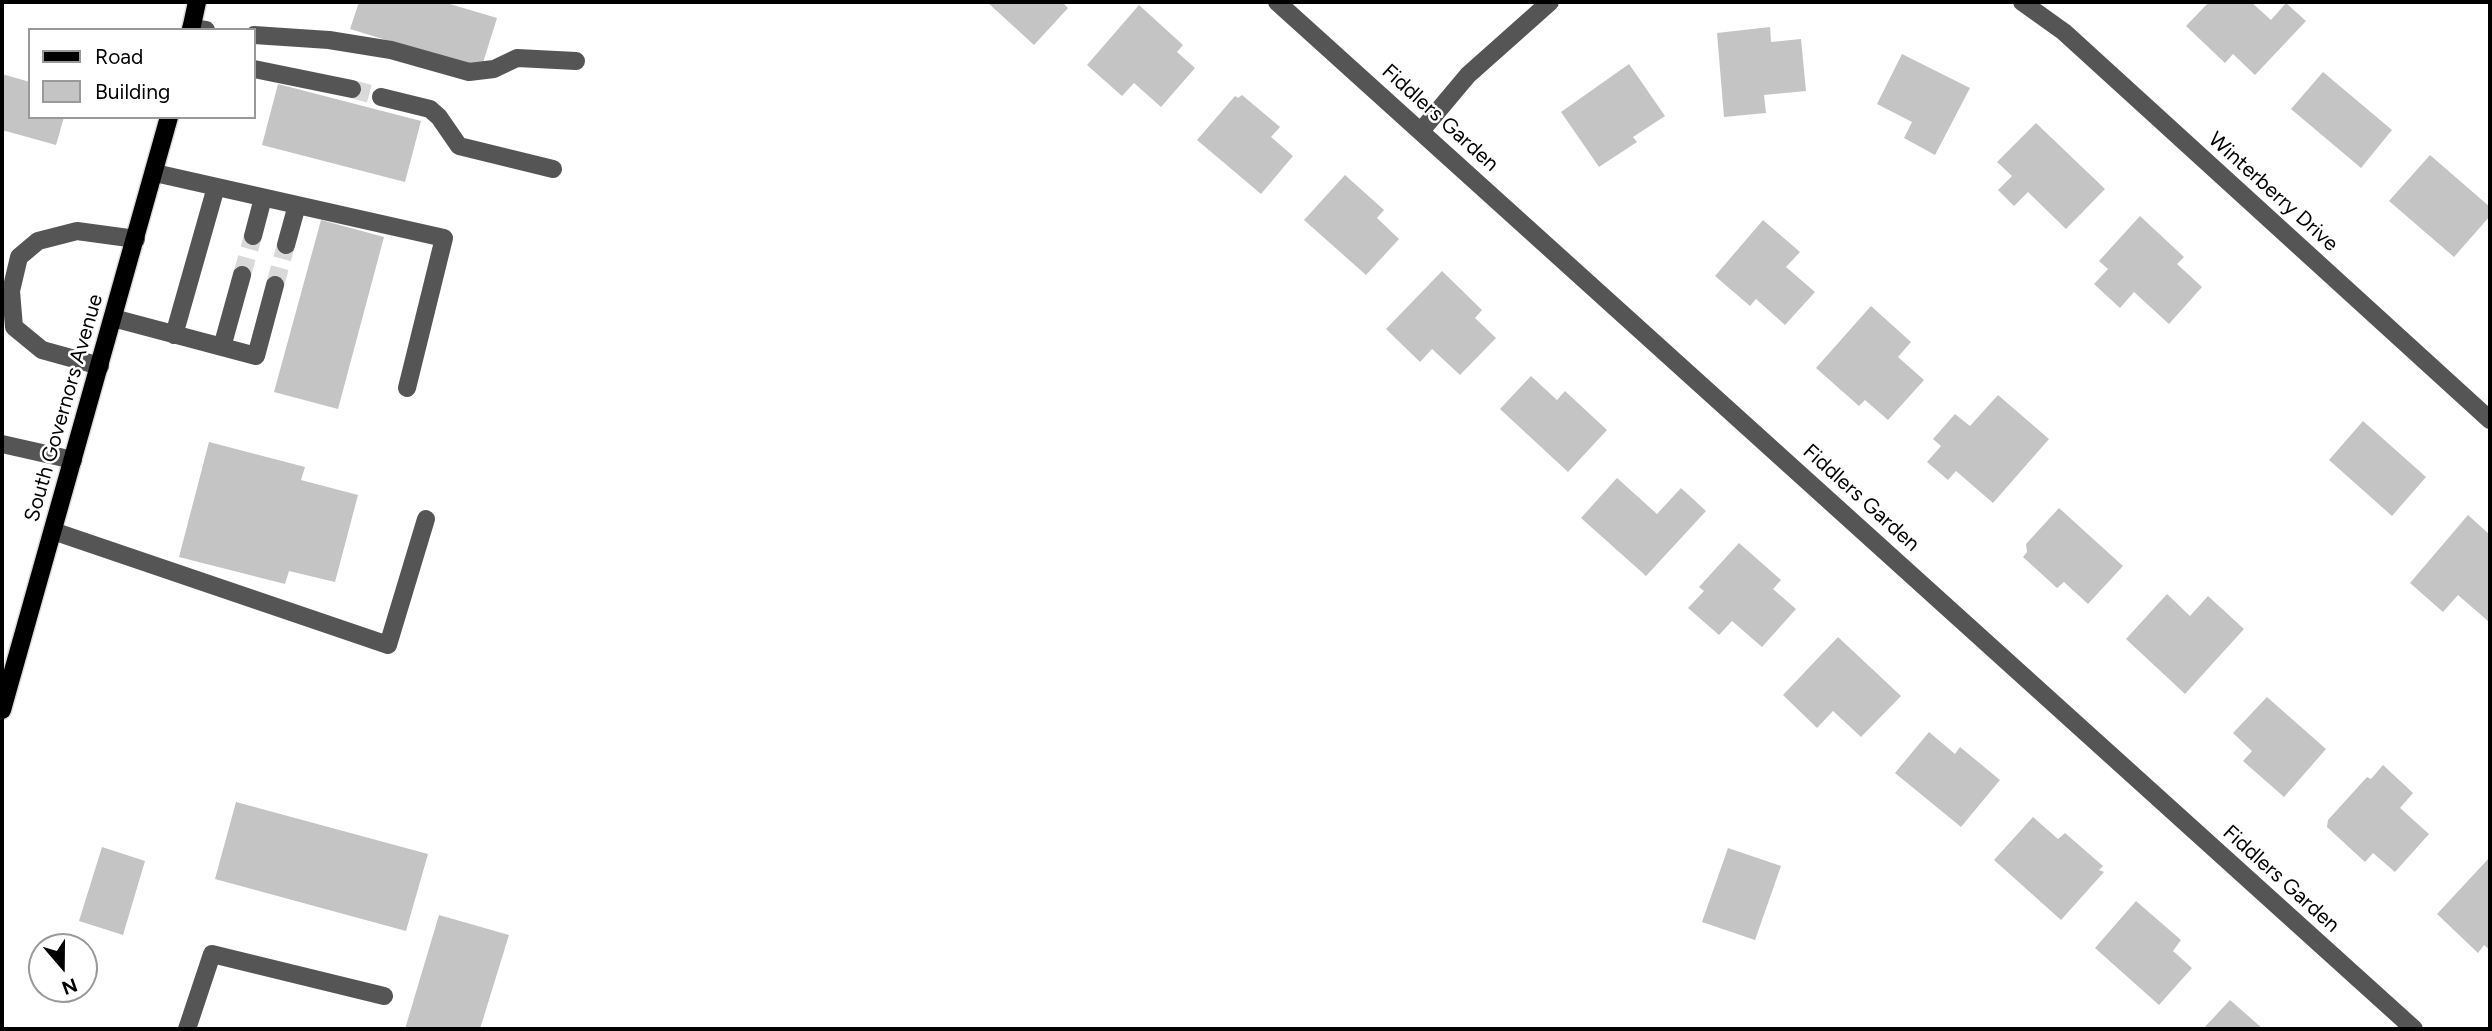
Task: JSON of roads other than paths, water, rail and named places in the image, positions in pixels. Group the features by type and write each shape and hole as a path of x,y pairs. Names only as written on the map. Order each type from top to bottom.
{"main road":[{"path":"196,28 197,2"},
{"name":"South Governors Avenue","path":"2,710 168,119"}],"street":[{"name":"Fiddlers Garden","path":"1277,2 2414,1029"},
{"path":"1421,131 1468,75 1550,2"},
{"name":"Winterberry Drive","path":"2022,2 2064,33 2490,420"},
{"path":"256,36 329,40 391,50 469,72 494,69 517,58 576,61"},
{"path":"256,69 352,89"},
{"path":"381,97 430,109 439,117 459,146 553,169"},
{"path":"155,173 444,238 407,388"},
{"path":"174,335 216,187"},
{"path":"253,236 263,198"},
{"path":"286,244 297,205"},
{"path":"100,366 42,350 14,327 6,293 19,257 38,240 77,232 136,239"},
{"path":"222,347 242,275"},
{"path":"113,318 256,356 275,285"},
{"path":"2,444 73,460"},
{"path":"53,531 387,645 426,519"},
{"path":"187,1029 212,954 384,996"}],"tunnel":[{"path":"352,89 381,97"},
{"path":"242,275 253,236"},
{"path":"275,285 286,245"}]}
